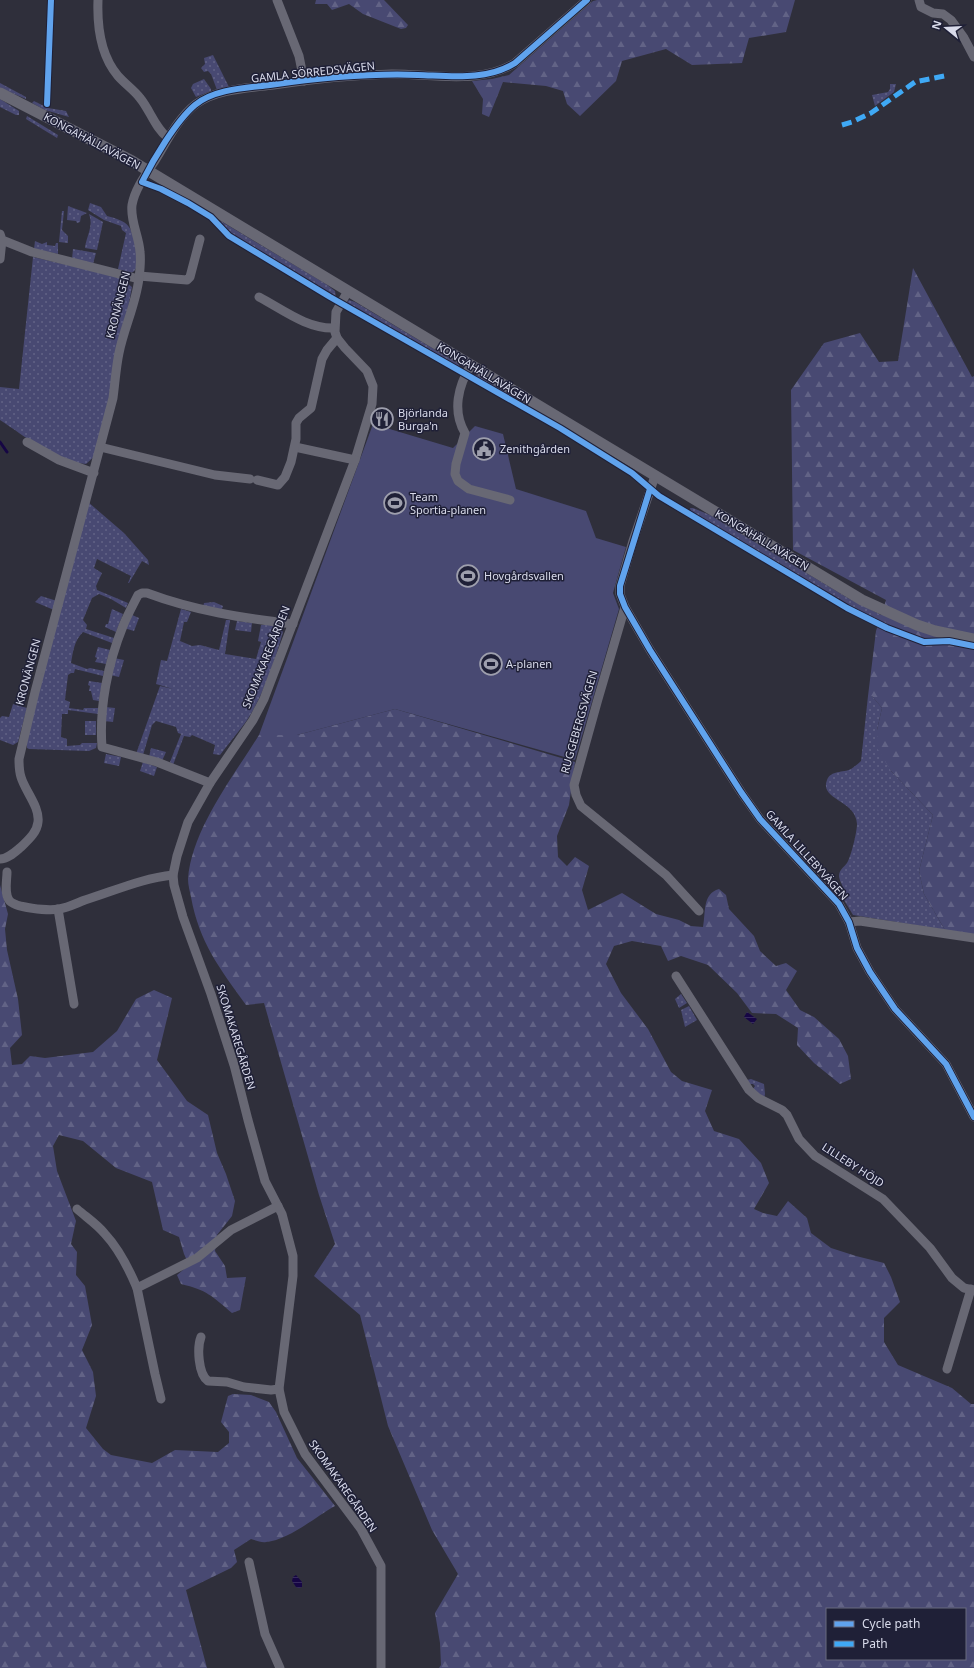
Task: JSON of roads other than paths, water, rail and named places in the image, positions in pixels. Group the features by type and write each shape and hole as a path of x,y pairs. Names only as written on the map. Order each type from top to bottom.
{"street":[{"path":"98,0 100,35 106,57 118,76 141,98 161,132 168,138"},
{"path":"277,0 299,56 304,81"},
{"name":"GAMLA SÖRREDSVÄGEN","path":"148,171 168,138 187,113 195,105 206,98 229,92 304,81 363,75 394,74 472,76 493,73 515,63 587,0"},
{"path":"919,0 921,7 933,13 943,14 951,20 964,38 974,57"},
{"name":"KONGAHÄLLAVÄGEN","path":"0,93 132,161 821,576 886,612 935,631 974,639"},
{"name":"KRONÄNGEN","path":"0,859 6,858 29,839 35,831 38,823 33,803 21,778 19,759 35,692 113,398 118,354 139,277 140,252 134,227 132,206 135,196 148,171"},
{"path":"0,259 1,237 32,252 139,277 187,280 190,277 200,239"},
{"path":"259,297 308,323 322,328 334,328 336,312 348,291"},
{"name":"SKOMAKAREGÅRDEN","path":"334,328 338,338 367,371 373,386 372,404 355,460 264,699 253,720 210,783 188,822 179,848 173,875 174,885 183,917 211,994 234,1065 248,1120 266,1180 278,1206 288,1234 294,1264 279,1389 284,1412 305,1454 361,1529 381,1566 380,1668"},
{"path":"100,448 215,475 278,485 281,483 291,462 295,447 296,423 299,418 311,408 322,359 327,350 338,338"},
{"path":"471,365 464,378 457,405 457,416 460,426 465,433 456,464 455,474 458,481 469,489 510,500"},
{"path":"27,442 60,460 94,473"},
{"path":"295,447 355,460"},
{"name":"GAMLA LILLEBYVÄGEN","path":"655,476 633,541 620,586 620,594 625,606 650,650 755,812 789,852 840,904 849,922 858,948 870,972 896,1009 946,1064 974,1117"},
{"path":"210,783 157,762 102,748 104,701 111,664 123,626 138,595 147,593 179,604 220,614 293,624"},
{"name":"RUGGEBERGSVÄGEN","path":"625,606 574,785 576,795 581,806 666,875 699,911"},
{"path":"7,872 7,895 11,902 17,906 30,908 58,909 140,882 173,875"},
{"path":"58,909 74,1004"},
{"path":"849,922 860,921 974,938"},
{"name":"LILLEBY HÖJD","path":"676,976 749,1090 758,1098 782,1110 787,1115 799,1139 815,1156 883,1199 930,1248 952,1278 960,1285 973,1289 947,1369"},
{"path":"137,1288 197,1258 231,1230 278,1206"},
{"path":"77,1208 112,1242 128,1268 137,1288 154,1374 161,1399"},
{"path":"201,1337 198,1345 200,1365 205,1379 208,1381 234,1383 244,1387 271,1390 279,1389"},
{"path":"249,1562 265,1634 280,1668"}],"waterway":[{"path":"0,442 7,452"}],"place":[{"name":"Björlanda Burga'n","path":"382,419"},
{"name":"Zenithgården","path":"484,449"},
{"name":"Team Sportia-planen","path":"395,503"},
{"name":"Hovgårdsvallen","path":"468,576"},
{"name":"A-planen","path":"491,664"}]}
